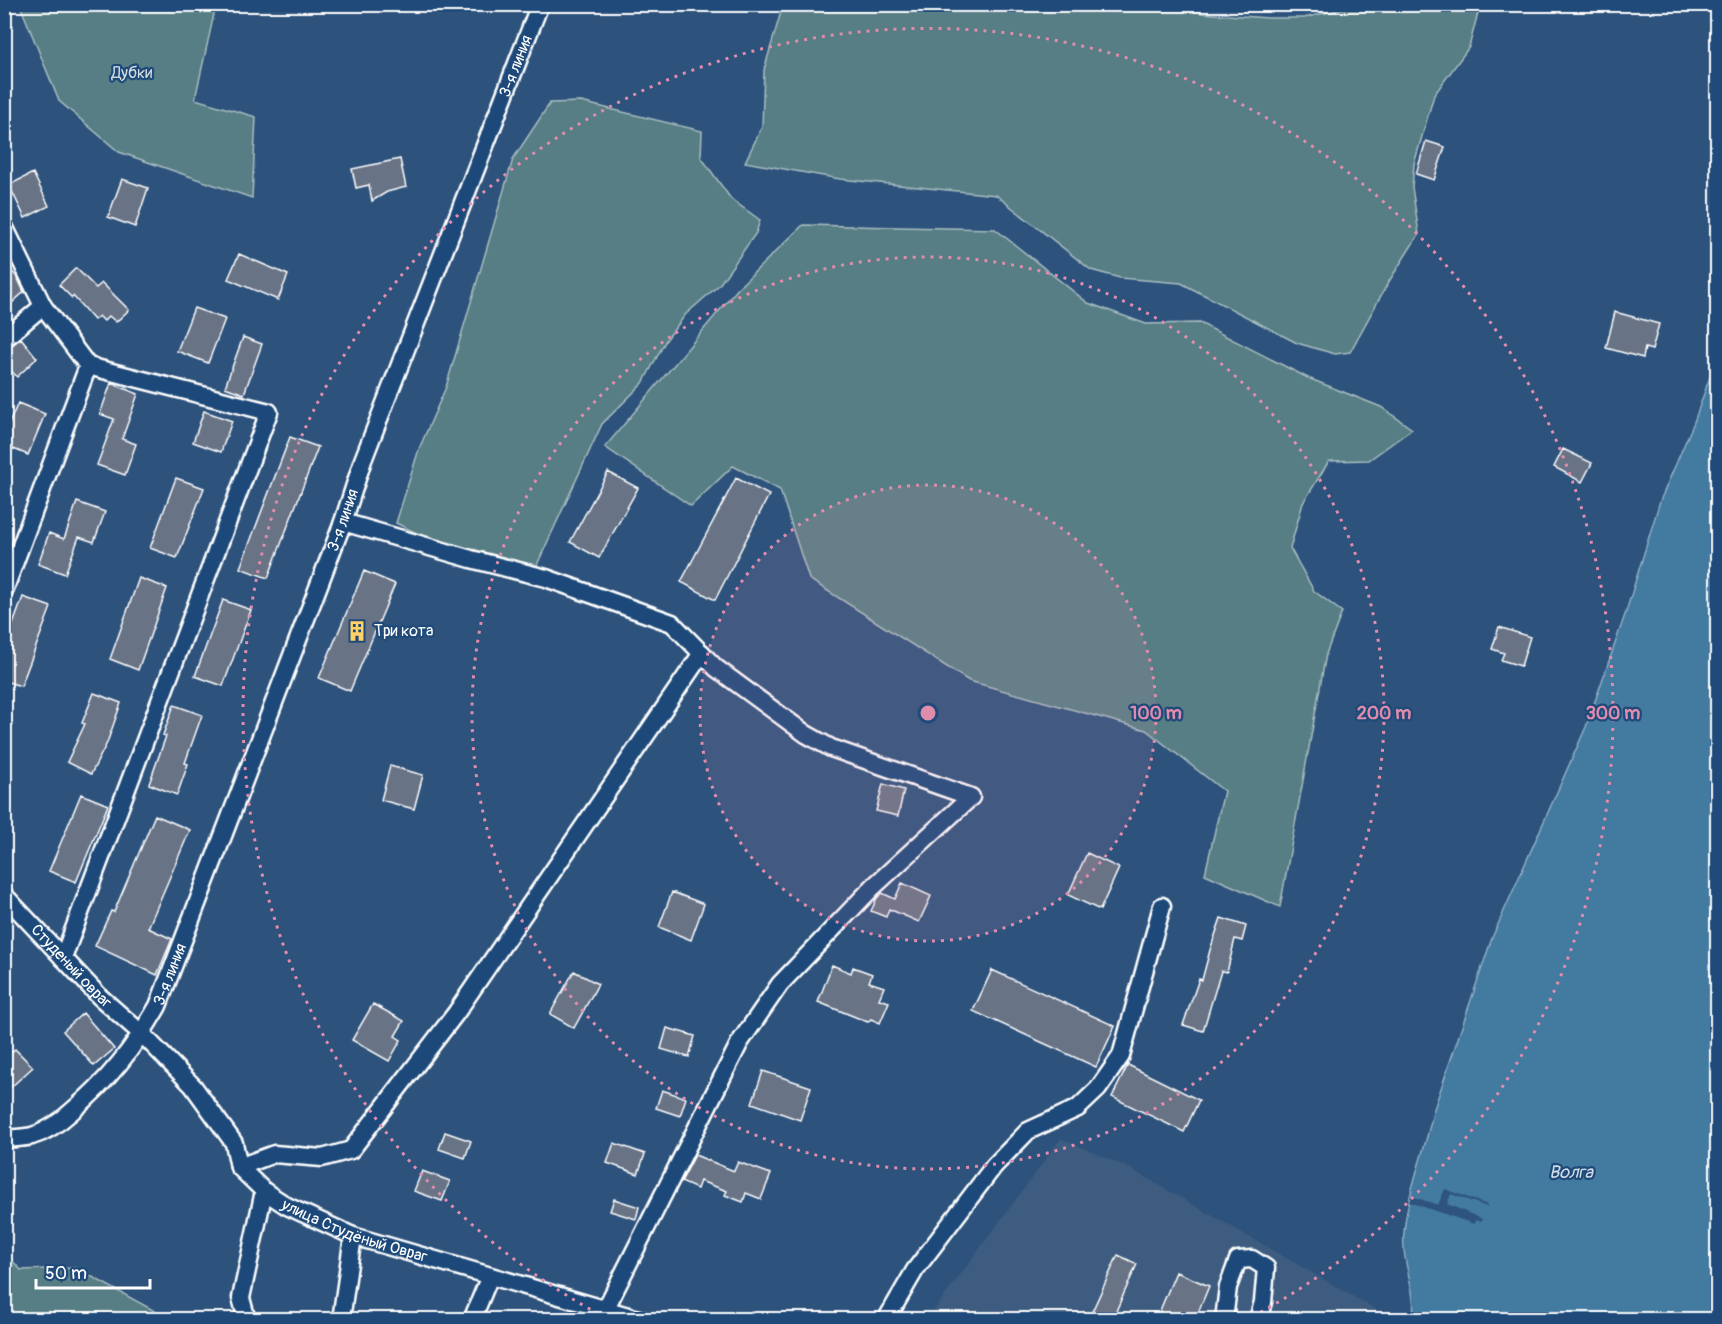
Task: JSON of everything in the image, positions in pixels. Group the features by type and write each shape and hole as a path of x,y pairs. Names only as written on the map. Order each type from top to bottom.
{"street":[{"name":"3-я линия","path":"5,1138 33,1136 58,1124 111,1076 142,1034 158,1006 343,522 363,460 540,4"},
{"path":"4,226 43,306 88,366 269,412 63,957"},
{"path":"4,339 43,306"},
{"path":"4,591 88,366"},
{"path":"343,522 471,560 546,578 672,622 725,675 806,734 831,748 971,797 873,887 780,984 740,1042 606,1308"},
{"path":"142,1034 193,1086 234,1143 239,1167 274,1154 322,1158 351,1150 456,1013 702,653"},
{"name":"Студеный овраг","path":"4,895 100,997 142,1034"},
{"path":"885,1320 915,1270 994,1166 1028,1131 1078,1108 1098,1089 1121,1056 1162,906"},
{"name":"улица Студёный Овраг","path":"239,1167 264,1191 287,1206 353,1236 642,1320"},
{"path":"247,1320 241,1298 264,1191"},
{"path":"341,1320 353,1236"},
{"path":"1224,1320 1227,1287 1238,1260 1252,1258 1266,1268 1263,1302 1258,1320"},
{"path":"472,1320 490,1276"}],"shaded area":[{"path":"1061,1138 1129,1168 1393,1319 927,1320"}],"green space":[{"path":"1183,4 1201,13 1268,18 1304,18 1350,5 1480,5 1469,47 1434,95 1414,164 1412,187 1419,234 1388,283 1350,352 1335,354 1297,343 1181,283 1120,278 1091,270 996,195 840,179 745,162 762,127 764,70 783,5"},
{"name":"Дубки","path":"20,5 216,5 195,99 256,117 252,198 119,152 59,101"},
{"path":"581,102 702,131 701,157 731,199 760,220 756,233 719,285 686,314 666,340 643,383 602,424 536,567 484,558 427,538 396,523 419,449 446,387 513,159 550,103"},
{"path":"803,225 995,229 1088,303 1146,324 1200,323 1308,378 1381,407 1412,429 1369,460 1329,461 1303,503 1290,548 1314,591 1342,612 1326,654 1280,907 1205,874 1224,791 1146,730 969,681 809,579 780,490 733,466 691,506 605,447 740,286"},
{"path":"5,1253 21,1270 76,1268 167,1319 5,1319"}],"water":[{"name":"Волга","path":"1717,357 1717,1319 1413,1320 1413,1298 1405,1255 1404,1233 1412,1187 1433,1112 1492,938 1586,727 1626,612 1660,501 1694,422"}],"pier":[{"path":"1445,1189 1487,1205 1487,1207 1451,1194 1447,1204 1482,1219 1481,1222 1475,1220 1474,1224 1409,1202 1411,1196 1438,1205"}],"building":[{"path":"1426,141 1445,147 1434,180 1416,174"},
{"path":"400,159 406,187 387,192 372,201 369,185 356,188 352,169"},
{"path":"33,173 49,206 25,218 9,185"},
{"path":"122,179 148,188 135,227 108,217"},
{"path":"239,254 288,275 278,300 228,279"},
{"path":"4,263 17,277 24,292 4,310"},
{"path":"76,268 96,288 102,283 129,310 116,322 109,316 104,321 99,316 94,320 73,296 72,298 59,285"},
{"path":"194,308 225,319 208,363 177,351"},
{"path":"1615,312 1659,324 1652,350 1645,348 1643,358 1606,348"},
{"path":"243,337 262,344 244,394 225,387"},
{"path":"21,338 37,358 17,377 4,363 4,352"},
{"path":"111,383 138,394 122,439 136,444 125,475 97,465 114,419 100,414"},
{"path":"18,403 45,414 28,455 4,445 4,435"},
{"path":"204,411 232,421 221,452 193,442"},
{"path":"290,437 318,447 268,578 240,568"},
{"path":"1563,449 1592,463 1582,482 1554,467"},
{"path":"608,472 638,488 599,558 570,542"},
{"path":"176,478 204,488 177,558 150,548"},
{"path":"736,478 769,495 715,600 681,582"},
{"path":"77,502 105,512 94,542 79,537 65,574 38,564 49,533 64,539"},
{"name":"Три кота","path":"364,571 395,584 350,691 319,678"},
{"path":"139,578 167,588 138,670 110,659"},
{"path":"23,597 51,607 21,686 4,681 4,649"},
{"path":"223,600 251,610 223,686 195,676"},
{"path":"1499,627 1530,637 1521,666 1501,660 1504,653 1492,649"},
{"path":"94,693 121,703 107,743 91,774 67,762 85,724 82,723"},
{"path":"174,705 202,715 185,763 188,764 177,795 149,784"},
{"path":"390,766 423,775 414,809 381,800"},
{"path":"883,784 904,790 898,816 876,811"},
{"path":"81,794 108,805 76,882 49,871"},
{"path":"155,815 190,830 148,928 172,939 157,975 95,946 111,911 114,912"},
{"path":"1087,853 1119,868 1100,910 1068,895"},
{"path":"902,883 931,896 919,922 889,909 886,917 871,911 882,893 895,899"},
{"path":"672,892 704,904 691,940 659,927"},
{"path":"1221,918 1246,926 1242,941 1235,939 1227,972 1221,971 1203,1031 1183,1025 1199,979 1202,980"},
{"path":"832,965 851,973 853,967 872,974 869,982 884,987 879,999 889,1002 880,1023 871,1019 868,1022 818,1002"},
{"path":"992,970 1115,1026 1096,1067 973,1011"},
{"path":"574,971 598,984 574,1028 550,1014"},
{"path":"373,1004 404,1021 395,1036 401,1040 389,1061 352,1040"},
{"path":"83,1013 114,1049 94,1066 63,1031"},
{"path":"667,1028 695,1036 689,1057 661,1049"},
{"path":"15,1049 33,1067 10,1088 4,1082 4,1059"},
{"path":"1128,1065 1199,1100 1184,1132 1112,1097"},
{"path":"763,1071 811,1087 800,1120 752,1103"},
{"path":"662,1090 686,1098 680,1116 656,1108"},
{"path":"445,1132 471,1141 465,1158 439,1149"},
{"path":"614,1143 645,1154 638,1174 607,1163"},
{"path":"695,1155 734,1171 738,1162 771,1174 761,1199 746,1193 743,1202 725,1195 727,1191 700,1181 697,1189 681,1182"},
{"path":"422,1171 450,1181 442,1201 414,1191"},
{"path":"614,1199 639,1207 636,1219 610,1211"},
{"path":"1118,1255 1137,1264 1112,1320 1097,1320 1090,1316"},
{"path":"1176,1272 1209,1286 1195,1320 1156,1320"}],"place":[{"name":"Три кота","path":"357,631"}]}
